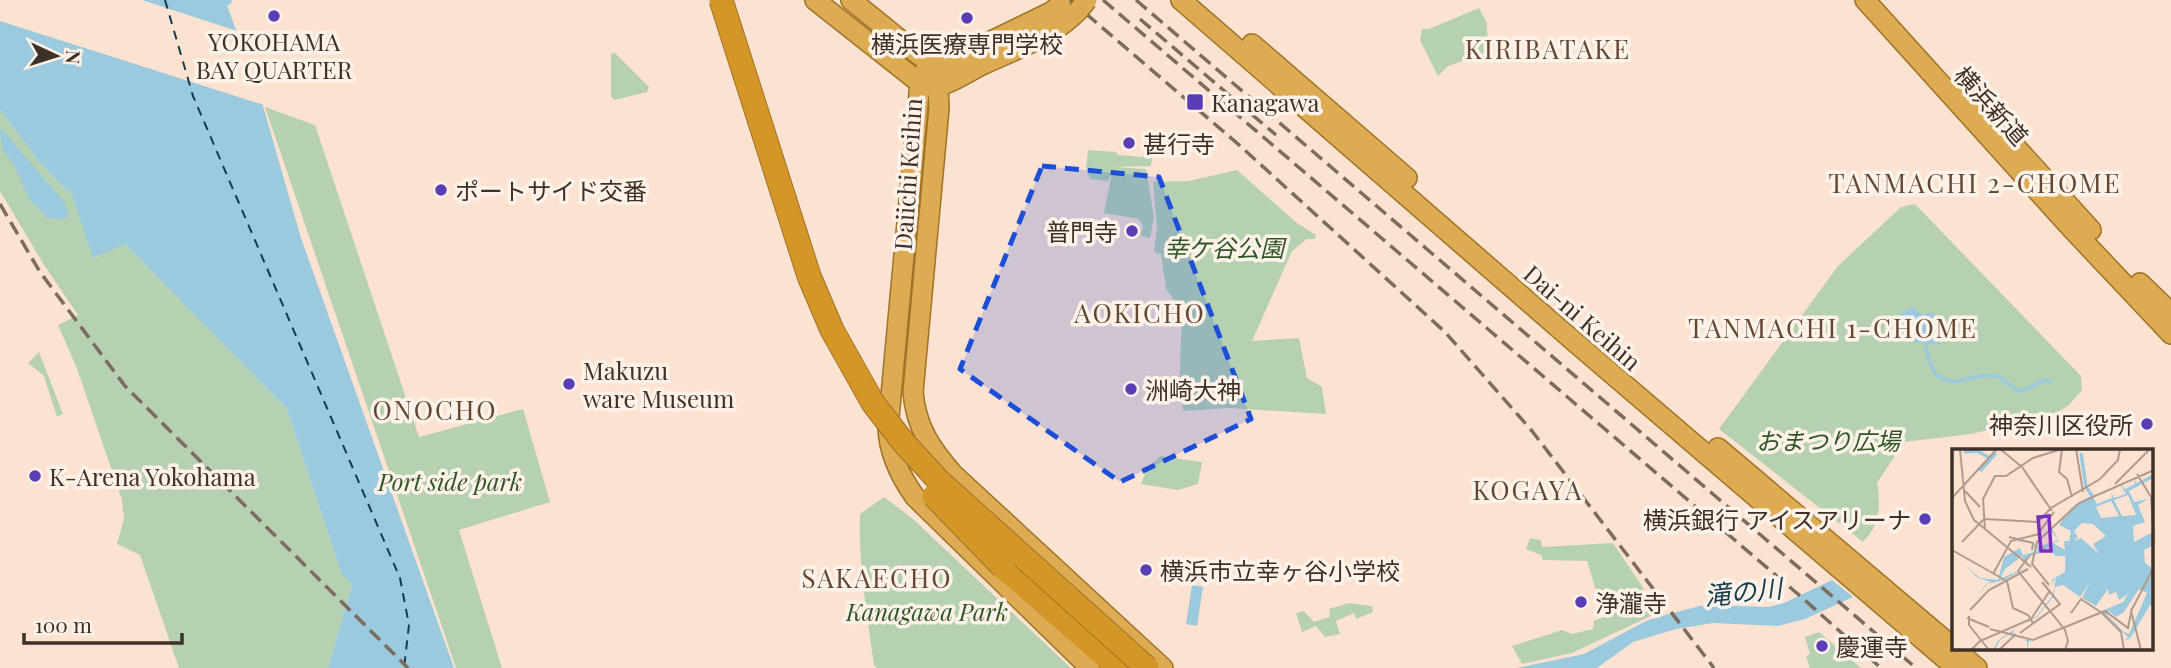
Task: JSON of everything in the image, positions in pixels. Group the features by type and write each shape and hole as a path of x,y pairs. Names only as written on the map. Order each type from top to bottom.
{"highway":[{"path":"815,0 929,85 1058,27 1074,3"},
{"path":"851,0 929,62 948,64 1074,3"},
{"name":"Dai-ni Keihin","path":"1181,0 1586,352 1956,668"},
{"name":"Dai-ni Keihin","path":"1201,0 1585,335 1952,647"},
{"name":"横浜新道","path":"1865,0 2070,227 2171,334"},
{"name":"横浜新道","path":"1883,0 2073,211 2171,313"},
{"path":"716,1 804,277 846,374 880,430 912,472 1003,567 1106,668"},
{"path":"716,1 809,276 832,330 873,403 904,443 939,481 1147,668"},
{"name":"Daiichi Keihin","path":"929,62 929,85 888,428 891,453 901,477 915,497 1090,668"},
{"name":"Daiichi Keihin","path":"929,85 939,108 913,392 918,423 932,449 953,474 1163,668"},
{"path":"1003,567 1119,668"},
{"name":"Dai-ni Keihin","path":"1955,650 1977,668"}],"highlighted area":[{"path":"1042,166 1159,177 1251,419 1120,482 960,369"}],"green space":[{"path":"1479,8 1487,23 1488,52 1448,66 1438,76 1420,40 1422,29 1429,29"},
{"path":"615,53 649,87 647,92 615,100 611,97 611,54"},
{"name":"Port side park","path":"265,107 315,125 419,437 523,409 550,502 459,530 502,668 456,668"},
{"path":"0,110 39,162 67,191 70,190 94,258 124,243 287,409 341,573 352,585 328,668 179,668 140,555 117,544 124,519 122,500 76,366 58,325 78,315 44,265 0,191"},
{"path":"1146,136 1154,141 1151,166 1113,167 1146,169 1154,217 1150,238 1141,236 1143,226 1139,219 1104,213 1112,173 1108,181 1090,179 1086,168 1088,150 1143,157"},
{"name":"幸ケ谷公園","path":"1237,170 1297,223 1316,235 1315,239 1307,239 1292,251 1252,341 1299,338 1307,378 1322,387 1326,414 1229,408 1183,411 1183,397 1179,395 1182,310 1166,289 1161,254 1154,252 1157,228 1153,182 1189,181"},
{"name":"おまつり広場","path":"1915,204 2081,376 2082,390 2068,406 2052,415 1971,434 1904,442 1877,483 1878,515 1873,529 1863,542 1719,429 1838,266 1901,207"},
{"path":"39,352 63,414 57,417 44,376 28,363"},
{"path":"1160,456 1202,462 1198,484 1178,490 1141,484 1146,471"},
{"name":"Kanagawa Park","path":"884,497 913,519 1071,668 877,668 874,665 864,590 860,514"},
{"path":"1530,538 1541,540 1542,547 1613,543 1642,586 1655,614 1572,653 1522,664 1512,646 1562,630 1572,634 1593,629 1594,621 1604,617 1587,561 1543,560 1541,555 1526,549"},
{"path":"1349,603 1372,606 1373,612 1356,619 1354,613 1336,621 1340,634 1325,637 1316,626 1302,632 1296,613 1304,611 1314,622 1330,617 1329,609"},
{"name":"慶運寺","path":"1819,632 1861,668 1810,668 1806,656 1810,654 1805,637"}],"water":[{"path":"0,0 232,0 231,4 227,5 263,106 301,238 454,668 328,668 352,585 341,573 287,409 125,244 93,258 70,190 67,191 39,162 0,110"},
{"path":"0,127 65,203 69,217 44,217 30,200 14,165 2,149"},
{"path":"1913,307 1922,315 1931,312 1950,329 1938,345 1900,340 1897,316"},
{"path":"1832,580 1853,597 1805,619 1778,626 1713,623 1676,629 1633,642 1597,668 1517,668 1584,654 1646,621 1665,615 1704,605 1769,607 1784,603"},
{"path":"1192,585 1203,587 1197,626 1186,624"}],"pier":[{"path":"0,0 142,0 237,31 264,105 0,21"}],"waterway":[{"path":"1925,343 1936,375 1951,382 1987,375 1999,377 2018,391 2045,380 2050,382"}],"ferry route":[{"path":"165,0 193,96 400,578 409,625 404,668"}],"railway":[{"path":"1070,0 1238,144 1445,332 1532,431 1714,668"},
{"path":"1103,0 1881,668"},
{"path":"1136,0 1916,668"},
{"path":"1140,19 1276,135"},
{"path":"0,204 40,272 125,386 408,668"}],"place":[{"name":"YOKOHAMA BAY QUARTER","path":"274,16"},
{"name":"横浜医療専門学校","path":"967,18"},
{"name":"Kanagawa","path":"1195,102"},
{"name":"甚行寺","path":"1129,143"},
{"name":"ポートサイド交番","path":"441,190"},
{"name":"普門寺","path":"1132,231"},
{"name":"Makuzu ware Museum","path":"569,384"},
{"name":"洲崎大神","path":"1131,389"},
{"name":"神奈川区役所","path":"2147,424"},
{"name":"K-Arena Yokohama","path":"35,476"},
{"name":"横浜銀行 アイスアリーナ","path":"1925,519"},
{"name":"横浜市立幸ヶ谷小学校","path":"1146,570"},
{"name":"浄瀧寺","path":"1581,602"},
{"name":"慶運寺","path":"1822,646"}],"district":[{"name":"KIRIBATAKE","path":"1548,48"},
{"name":"TANMACHI 2-CHOME","path":"1975,182"},
{"name":"AOKICHO","path":"1140,312"},
{"name":"TANMACHI 1-CHOME","path":"1833,327"},
{"name":"ONOCHO","path":"435,409"},
{"name":"KOGAYA","path":"1528,489"},
{"name":"SAKAECHO","path":"877,577"}],"water label":[{"name":"滝の川","path":"1743,591"}]}
